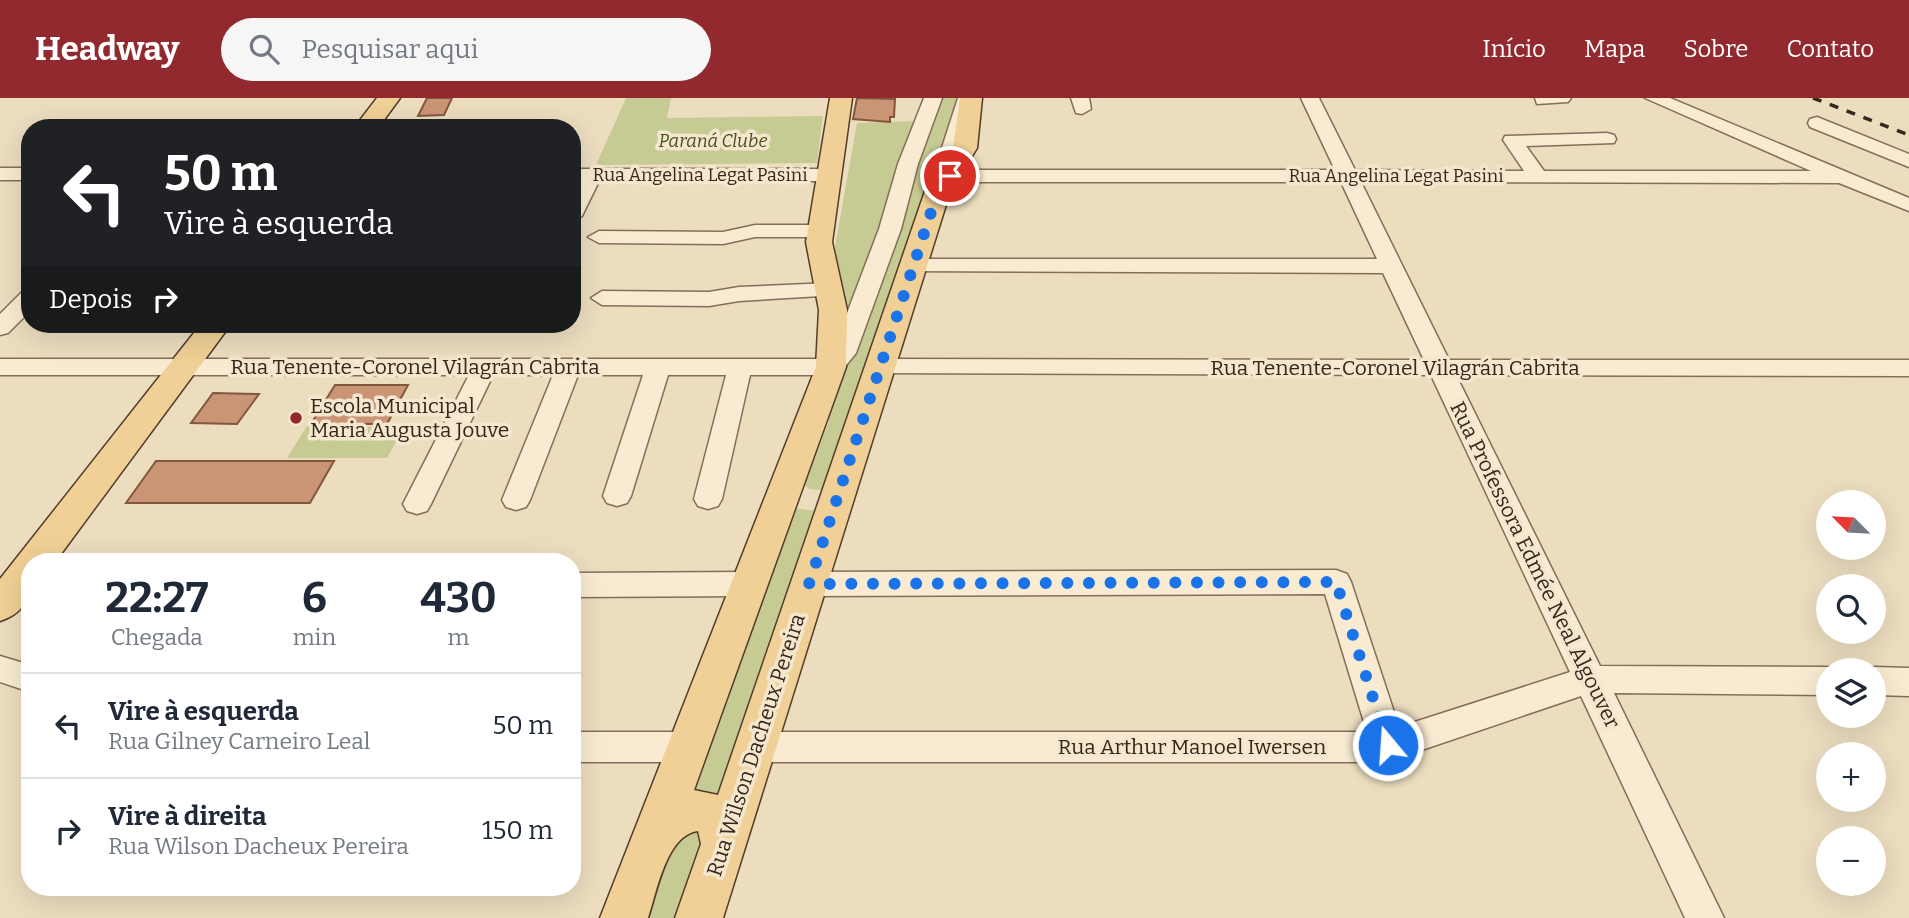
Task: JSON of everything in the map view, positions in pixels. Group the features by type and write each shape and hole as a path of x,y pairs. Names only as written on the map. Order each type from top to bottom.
{"main road":[{"path":"373,119 389,98"},
{"path":"624,918 831,367 833,325 830,290 820,257 820,231 841,98"},
{"name":"Rua Wilson Dacheux Pereira","path":"699,918 913,267 944,183 969,141 969,98"},
{"path":"41,553 209,333"},
{"path":"788,483 806,499 816,500 838,494"},
{"path":"0,606 21,579"},
{"path":"656,834 674,815 699,810 716,818 724,834 723,844"}],"street":[{"path":"831,367 844,353 890,229 908,164 933,98"},
{"name":"Rua Professora Edmée Neal Algouver","path":"1310,98 1705,918"},
{"path":"1543,100 1562,98"},
{"path":"1654,98 1909,205"},
{"path":"1817,123 1909,161"},
{"path":"1538,176 1512,139 1607,139"},
{"path":"0,174 21,174"},
{"name":"Rua Angelina Legat Pasini","path":"582,175 829,175"},
{"name":"Rua Angelina Legat Pasini","path":"944,183 1347,176 1842,177"},
{"path":"599,237 723,238 755,232 820,231"},
{"path":"913,267 1391,266"},
{"path":"602,298 709,299 739,294 830,290"},
{"path":"0,328 21,306"},
{"name":"Rua Tenente-Coronel Vilagrán Cabrita","path":"0,367 831,367"},
{"path":"417,504 485,367"},
{"path":"516,500 569,367"},
{"path":"617,496 657,367"},
{"path":"709,499 740,367"},
{"name":"Rua Tenente-Coronel Vilagrán Cabrita","path":"880,367 1909,368"},
{"path":"809,584 1336,582 1388,745"},
{"path":"581,585 749,584"},
{"path":"0,669 21,676"},
{"name":"Rua Arthur Manoel Iwersen","path":"755,747 1388,745 1590,679 1816,681"},
{"path":"1886,681 1909,682"},
{"path":"581,747 688,747"}],"green space":[{"name":"Paraná Clube","path":"626,98 671,98 667,118 823,116 817,163 596,165"},
{"path":"939,98 961,98 824,490 809,489 805,485 829,421 830,397 906,199"},
{"path":"917,121 843,340 834,253 857,123"},
{"path":"307,426 404,427 387,458 287,458"},
{"path":"792,508 818,511 686,918 647,918"}],"building":[{"path":"427,98 452,98 444,115 418,116"},
{"path":"857,98 895,99 894,117 890,117 890,122 853,119"},
{"path":"335,385 408,385 387,424 311,424"},
{"path":"213,393 259,394 237,424 191,423"},
{"path":"156,461 334,461 310,503 126,503"}],"railway":[{"path":"1813,98 1909,135"}],"place":[{"name":"Escola Municipal Maria Augusta Jouve","path":"296,418"}],"route":[{"path":"950,176 938,191 809,584 1336,582 1388,745"}]}
